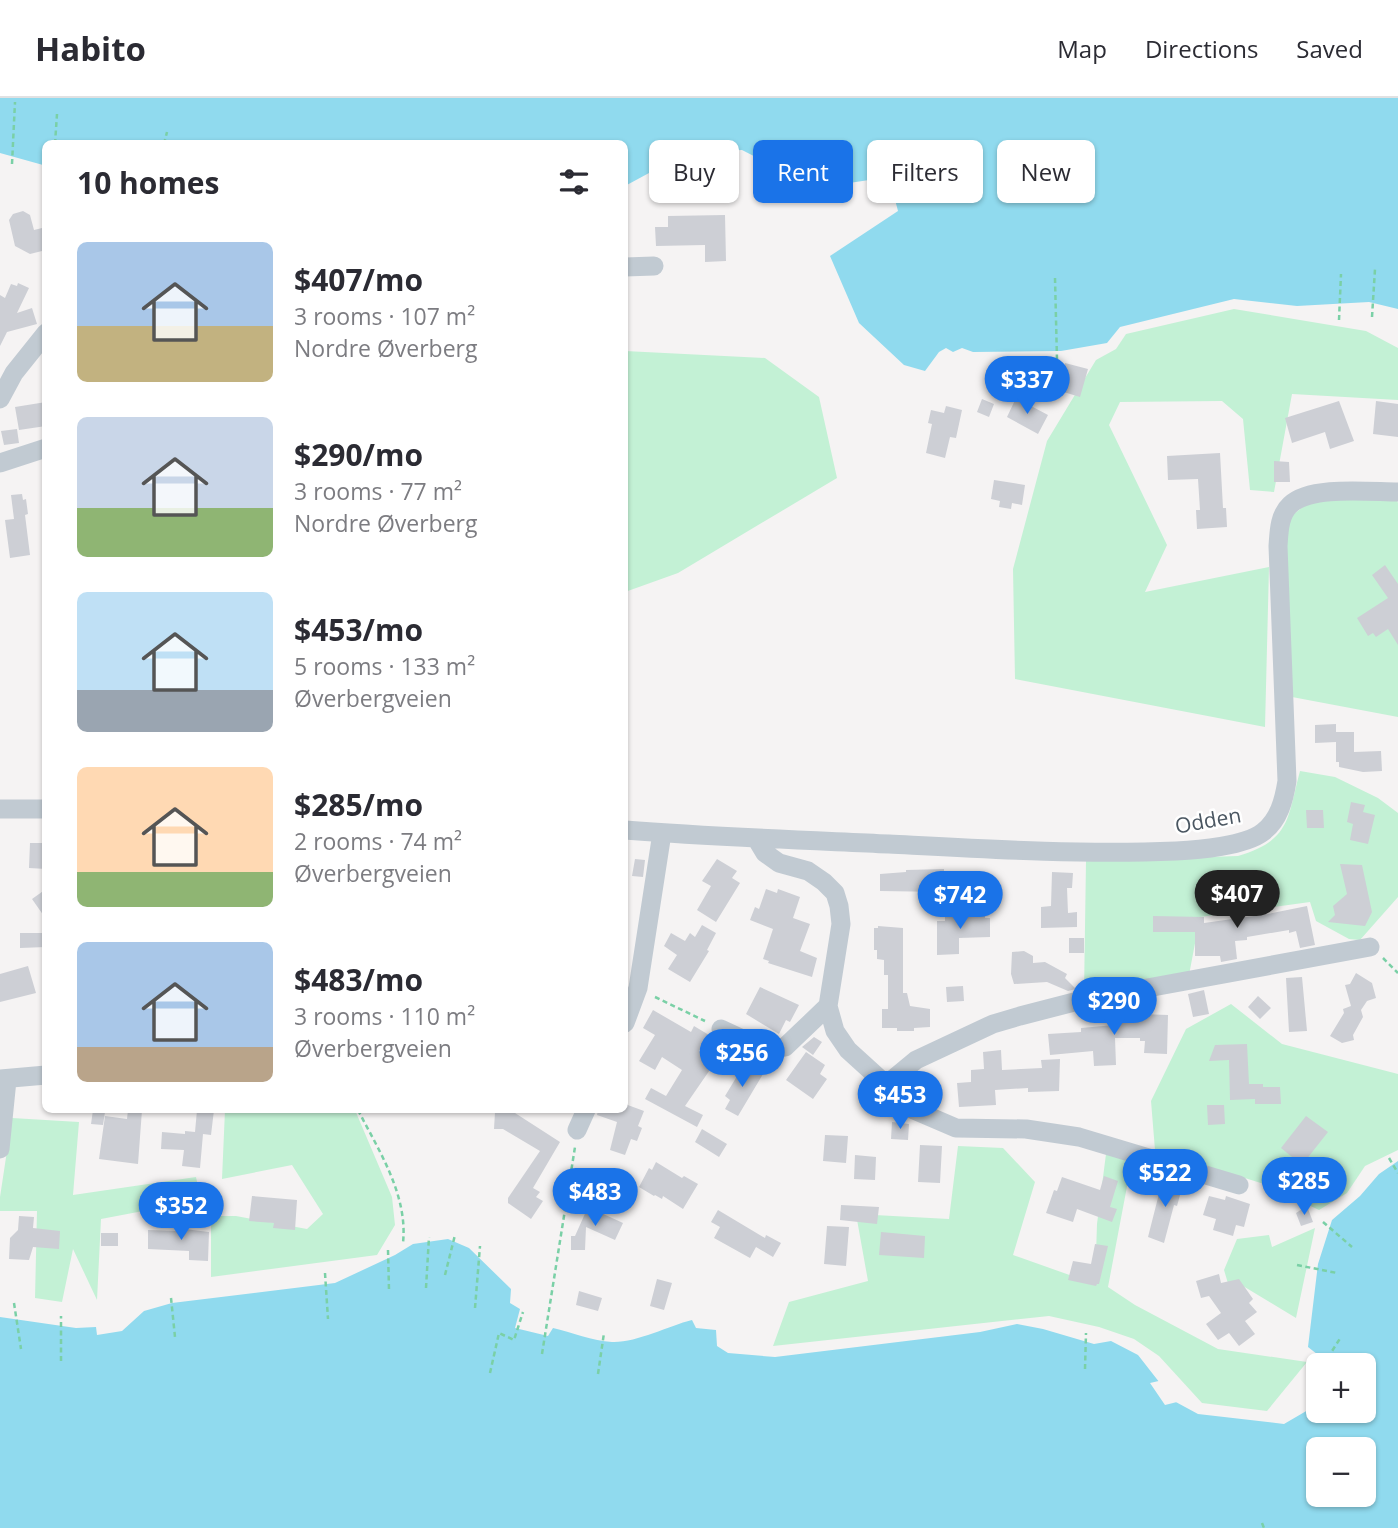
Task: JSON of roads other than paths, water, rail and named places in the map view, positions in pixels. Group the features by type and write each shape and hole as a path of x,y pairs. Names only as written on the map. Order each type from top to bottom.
{"street":[{"path":"628,267 654,266"},
{"path":"0,399 14,373 42,338"},
{"path":"0,463 42,449"},
{"name":"Odden","path":"756,838 983,849 1178,851 1241,842 1262,833 1275,818 1284,800 1287,781 1278,546 1282,518 1289,505 1320,493 1398,492"},
{"path":"0,809 42,809"},
{"path":"628,830 756,838 765,853 779,863 808,871 824,882 835,893 841,924 828,1006 835,1031 848,1050 914,1110 956,1128 1026,1129 1079,1137 1239,1185"},
{"path":"628,1015 638,988 662,833"},
{"path":"887,1084 916,1060 993,1024 1020,1016 1083,1000 1370,947"},
{"path":"721,1029 764,1049 786,1047 828,1006"},
{"path":"0,1149 4,1080 42,1076"},
{"path":"577,1130 585,1113"}],"water":[{"path":"0,98 1398,98 1398,309 1369,302 1297,306 1234,299 1120,327 1107,343 1061,351 973,352 962,348 953,352 946,348 939,352 925,371 904,365 859,323 830,256 898,211 896,203 983,203 983,140 867,140 867,180 853,182 853,140 753,140 753,156 739,150 739,140 649,140 649,173 628,184 628,140 42,140 42,165 0,153"},
{"path":"1398,1161 1398,1528 0,1528 0,1317 76,1328 96,1327 97,1335 122,1331 144,1311 172,1303 335,1283 413,1244 448,1239 469,1248 511,1289 510,1303 520,1309 515,1328 548,1336 553,1328 597,1340 621,1342 692,1320 696,1328 716,1330 717,1346 728,1353 775,1357 980,1332 1017,1324 1094,1344 1111,1341 1138,1355 1174,1401 1198,1414 1284,1424 1306,1411 1306,1423 1376,1423 1376,1353 1316,1353 1308,1347 1318,1264 1332,1220 1360,1196 1379,1174"}]}
